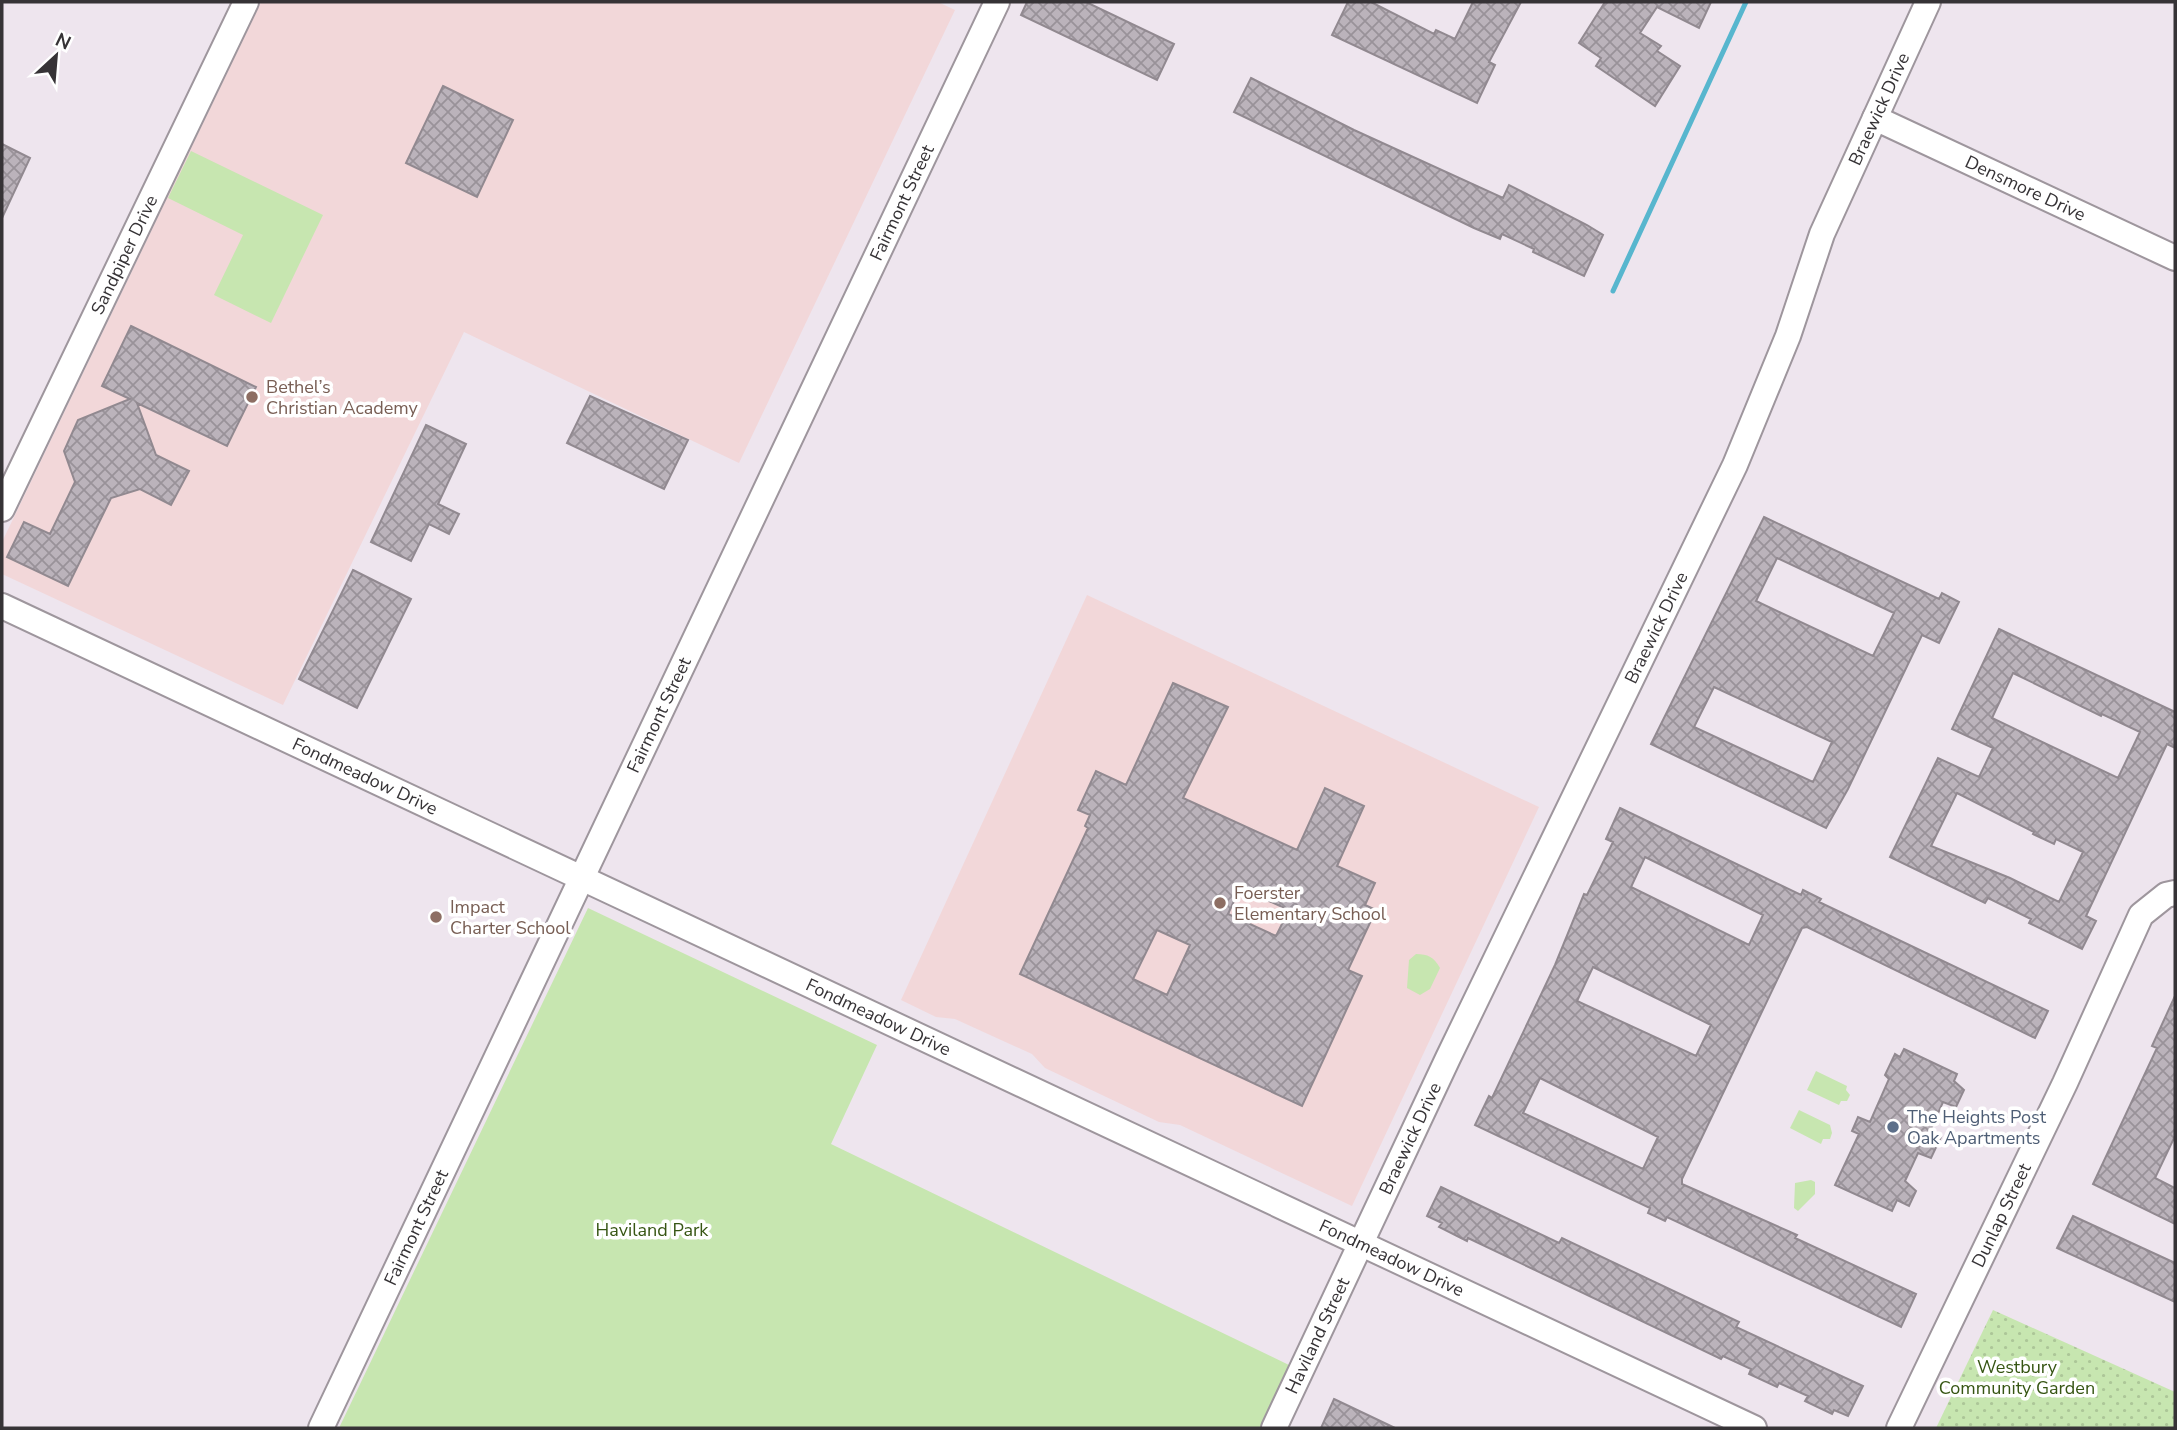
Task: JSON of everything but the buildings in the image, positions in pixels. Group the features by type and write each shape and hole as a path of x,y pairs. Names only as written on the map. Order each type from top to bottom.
{"street":[{"name":"Sandpiper Drive","path":"2,509 246,2"},
{"name":"Fairmont Street","path":"321,1428 997,2"},
{"name":"Braewick Drive","path":"1361,1245 1735,465 1788,336 1822,234 1928,2"},
{"name":"Densmore Drive","path":"1875,118 2175,258"},
{"name":"Fondmeadow Drive","path":"2,606 1754,1428"},
{"name":"Dunlap Street","path":"1899,1428 2065,1083 2141,915 2170,894"},
{"name":"Haviland Street","path":"1274,1428 1361,1245"}],"shaded area":[{"name":"Bethel’s Christian Academy","path":"261,2 938,2 955,10 739,463 464,332 283,705 2,574 2,542"},
{"name":"Foerster Elementary School","path":"1087,595 1539,807 1352,1206 1180,1125 1159,1122 1045,1068 1032,1054 955,1019 936,1017 901,1000"}],"green space":[{"path":"191,151 323,215 271,323 214,295 243,235 168,198"},
{"name":"Haviland Park","path":"588,908 877,1045 831,1144 1289,1365 1260,1428 339,1428"},
{"path":"1416,954 1430,957 1440,968 1430,989 1420,995 1407,988 1409,960"},
{"path":"1816,1071 1847,1086 1846,1090 1850,1095 1847,1101 1841,1101 1839,1105 1807,1090"},
{"path":"1799,1110 1830,1125 1830,1139 1823,1139 1821,1144 1790,1128"},
{"path":"1811,1180 1815,1182 1815,1194 1798,1211 1794,1208 1795,1183"},
{"name":"Westbury Community Garden","path":"1993,1310 2175,1392 2175,1428 1936,1428"}],"waterway":[{"path":"1613,291 1746,2"}],"place":[{"name":"Bethel’s Christian Academy","path":"252,397"},
{"name":"Foerster Elementary School","path":"1220,903"},
{"name":"Impact Charter School","path":"436,917"},
{"name":"The Heights Post Oak Apartments","path":"1893,1127"}]}
